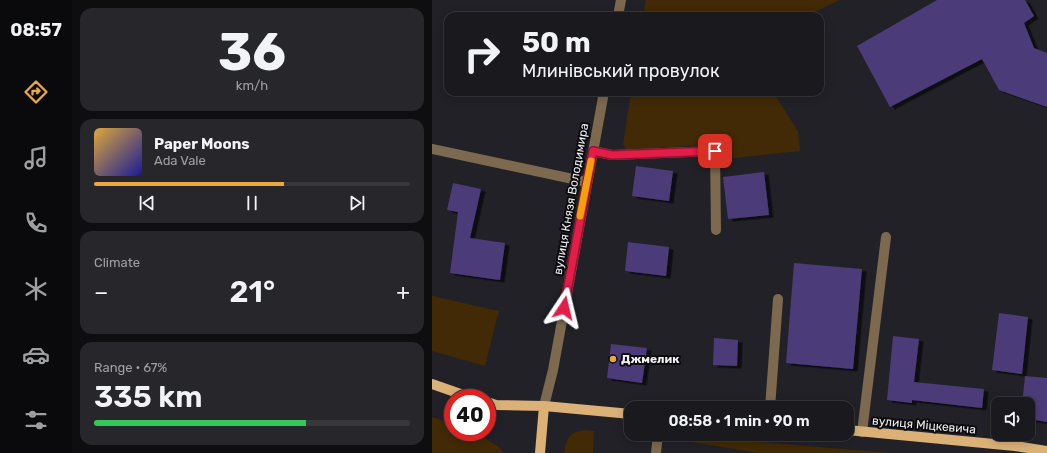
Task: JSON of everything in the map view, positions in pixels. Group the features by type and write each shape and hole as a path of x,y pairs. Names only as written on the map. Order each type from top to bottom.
{"main road":[{"path":"432,384 446,389"},
{"path":"496,405 544,406 624,413"},
{"name":"вулиця Князя Володимира","path":"540,453 544,406"},
{"name":"вулиця Міцкевича","path":"854,431 1014,450 1047,451"}],"street":[{"path":"619,12 621,0"},
{"name":"вулиця Князя Володимира","path":"544,406 554,362 603,96"},
{"path":"432,149 587,182"},
{"path":"593,151 612,155 715,151 716,230"},
{"path":"862,432 886,237"},
{"path":"771,401 778,299"},
{"path":"656,453 657,441"}],"shaded area":[{"path":"646,0 840,0 814,12 644,12"},
{"path":"630,96 776,96 798,131 800,151 725,159 721,146 718,144 627,150 623,144"},
{"path":"432,296 499,311 485,366 432,351"},
{"path":"432,417 444,421 444,441 489,441 504,453 432,453"},
{"path":"586,430 594,431 593,453 564,453 566,443 570,436 576,432"},
{"path":"685,441 746,441 891,453 759,453"}],"building":[{"path":"937,0 1025,0 1034,16 1024,23 1034,48 1047,53 1047,107 999,90 982,59 890,107 857,46"},
{"path":"636,166 673,171 669,201 632,196"},
{"path":"764,172 769,215 728,219 723,177"},
{"path":"453,183 481,189 470,238 505,243 500,280 450,273 458,212 447,210"},
{"path":"628,242 669,247 666,276 625,271"},
{"path":"794,263 862,269 853,369 786,363"},
{"path":"999,313 1028,317 1022,374 992,370"},
{"path":"893,336 919,339 914,382 984,389 982,408 912,400 912,403 887,400"},
{"path":"714,338 738,340 737,366 713,365"},
{"path":"611,344 647,348 642,383 607,378"},
{"path":"1025,376 1047,378 1047,422 1035,420 1035,397 1023,397"}],"slow traffic":[{"path":"580,216 591,161"}],"place":[{"name":"Джмелик","path":"613,359"}],"route":[{"path":"564,308 593,151 612,155 715,151"}]}
